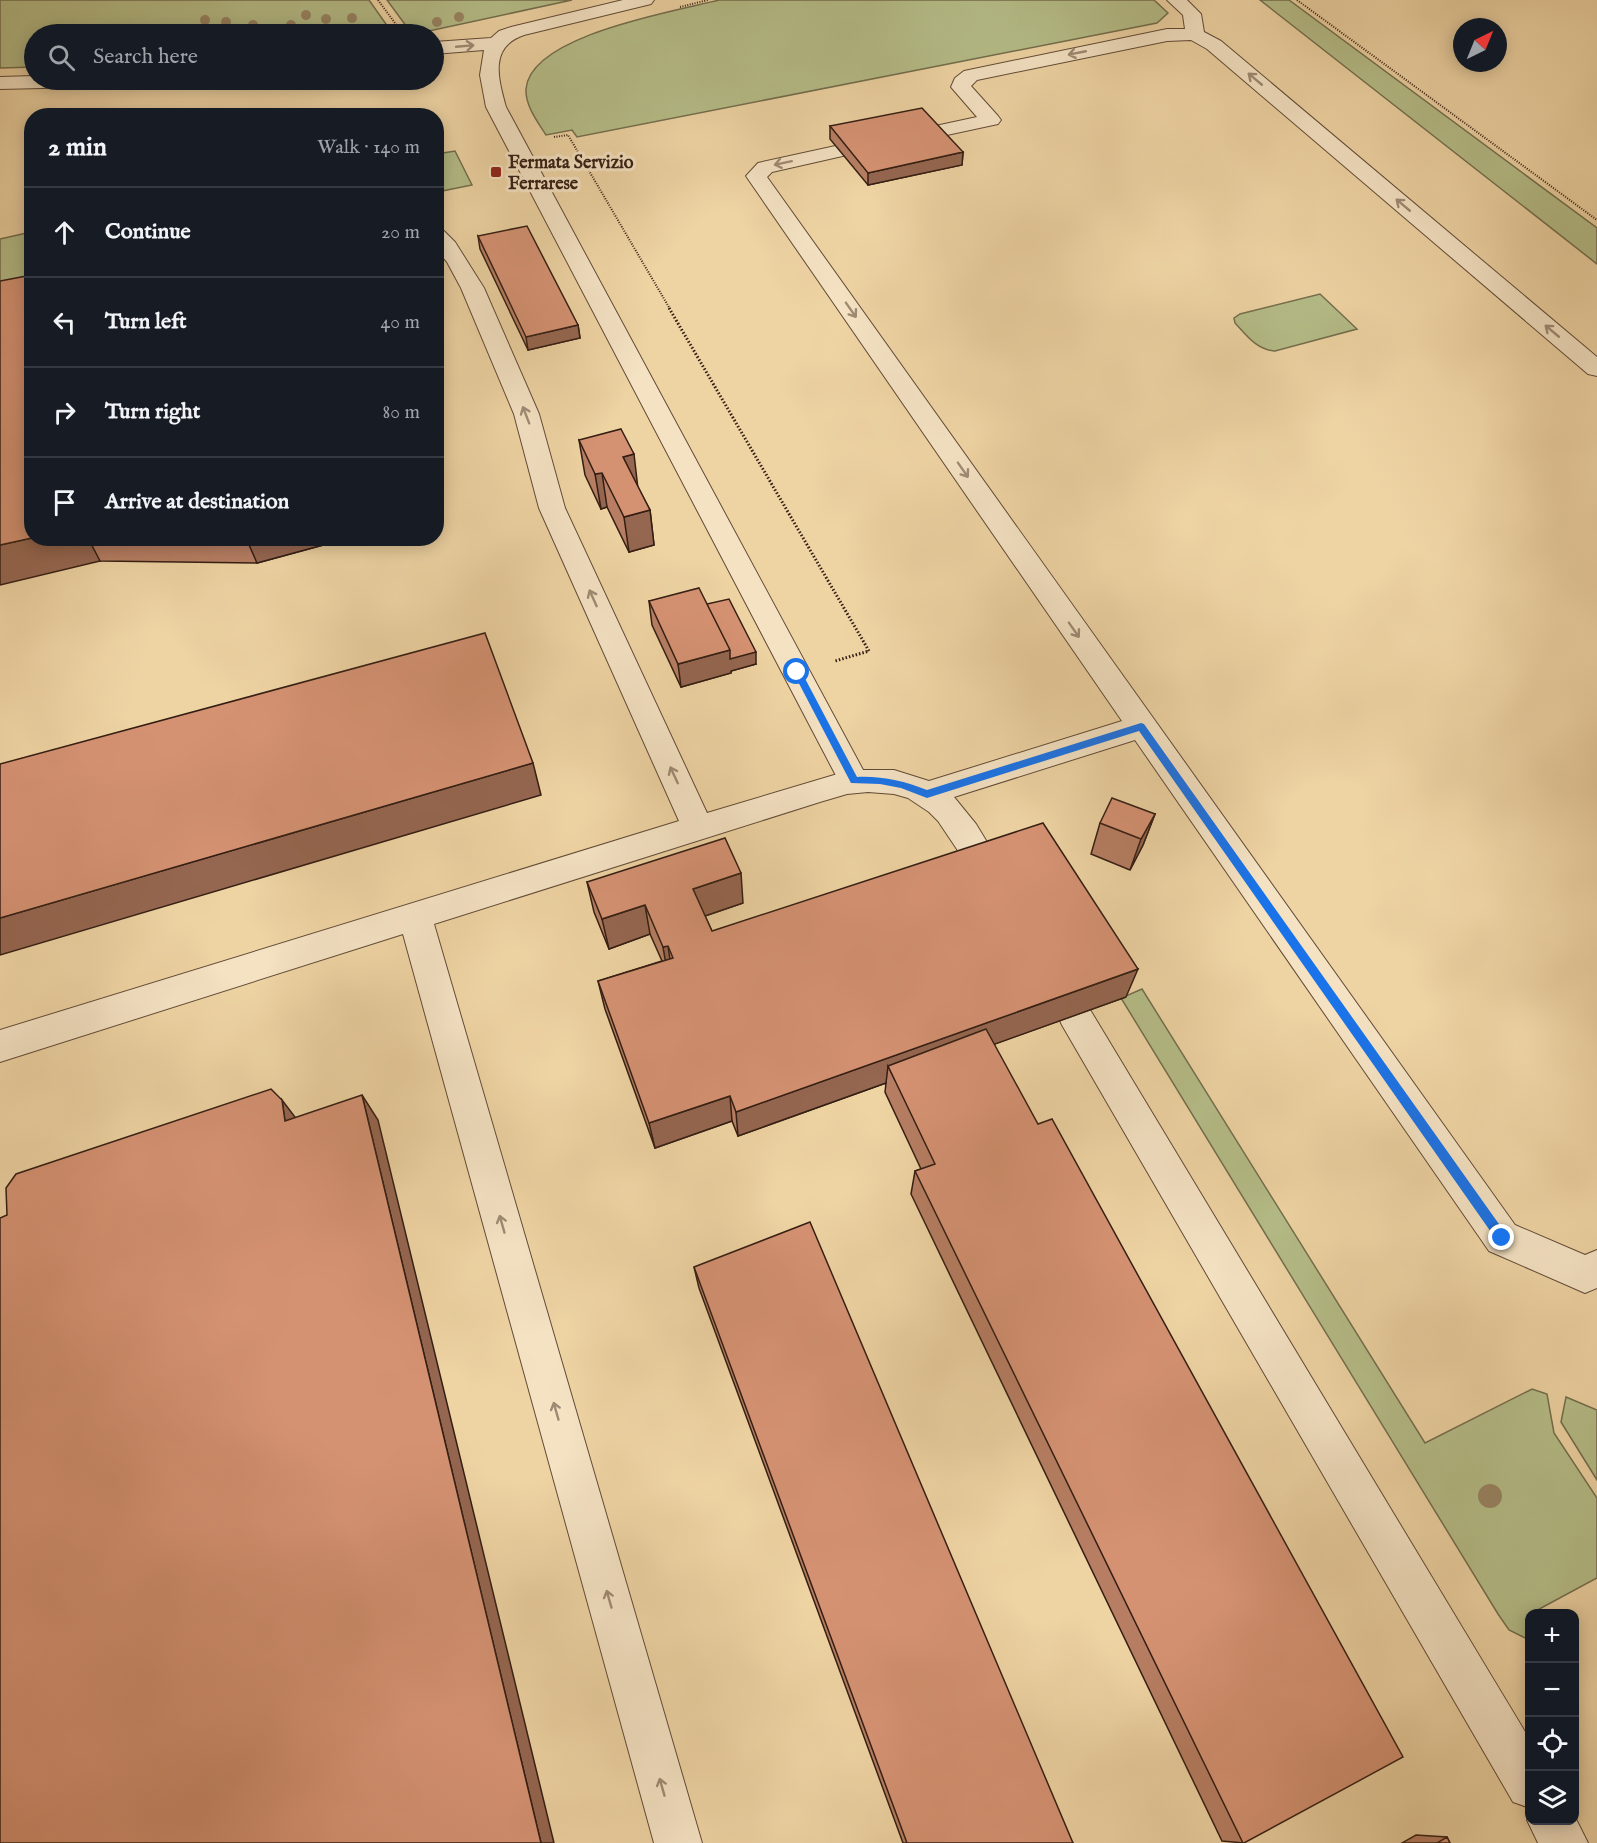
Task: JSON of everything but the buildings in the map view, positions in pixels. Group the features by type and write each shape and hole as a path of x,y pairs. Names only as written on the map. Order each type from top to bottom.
{"street":[{"path":"645,0 506,35 496,43 489,61 488,74 496,107 854,781"},
{"path":"1176,0 1193,14 1196,23 1194,34"},
{"path":"933,132 991,120 961,87 962,82 971,75 1167,35 1194,34 1214,45 1597,369"},
{"path":"444,47 496,43"},
{"path":"0,83 24,82"},
{"path":"840,151 765,167 756,176 1502,1238 1585,1274 1597,1269"},
{"path":"444,244 461,266 497,346 534,437 546,492 552,507 698,828"},
{"path":"927,794 1141,727"},
{"path":"0,1046 854,781 880,780 927,794 948,810 988,870"},
{"path":"415,917 678,1843"},
{"path":"1074,1014 1525,1777"},
{"path":"1553,1825 1564,1843"}],"path":[{"path":"378,0 396,24"},
{"path":"674,9 708,0"},
{"path":"1297,0 1597,220"},
{"path":"551,138 568,135 869,651 797,672"}],"green space":[{"path":"0,0 369,0 386,24 24,24 24,67 0,68"},
{"path":"387,0 572,0 444,28 444,24 405,24"},
{"path":"719,0 1154,0 1168,13 1157,23 577,137 572,130 546,135 535,119 526,89 534,70 552,54 577,40 608,28"},
{"path":"1260,0 1289,0 1597,228 1597,264"},
{"path":"455,151 472,185 444,191 444,153"},
{"path":"24,234 24,278 0,283 0,239"},
{"path":"1320,294 1357,329 1275,351 1258,345 1235,323 1234,318 1240,314"},
{"path":"1142,989 1425,1443 1532,1389 1547,1394 1554,1433 1597,1498 1597,1578 1539,1609 1525,1609 1525,1638 1509,1630 1498,1614 1121,998"},
{"path":"1566,1397 1597,1410 1597,1480 1561,1422"}],"place":[{"name":"Fermata Servizio Ferrarese","path":"496,172"}],"route":[{"path":"797,672 854,781 880,780 927,794 1141,727 1502,1238"}]}
